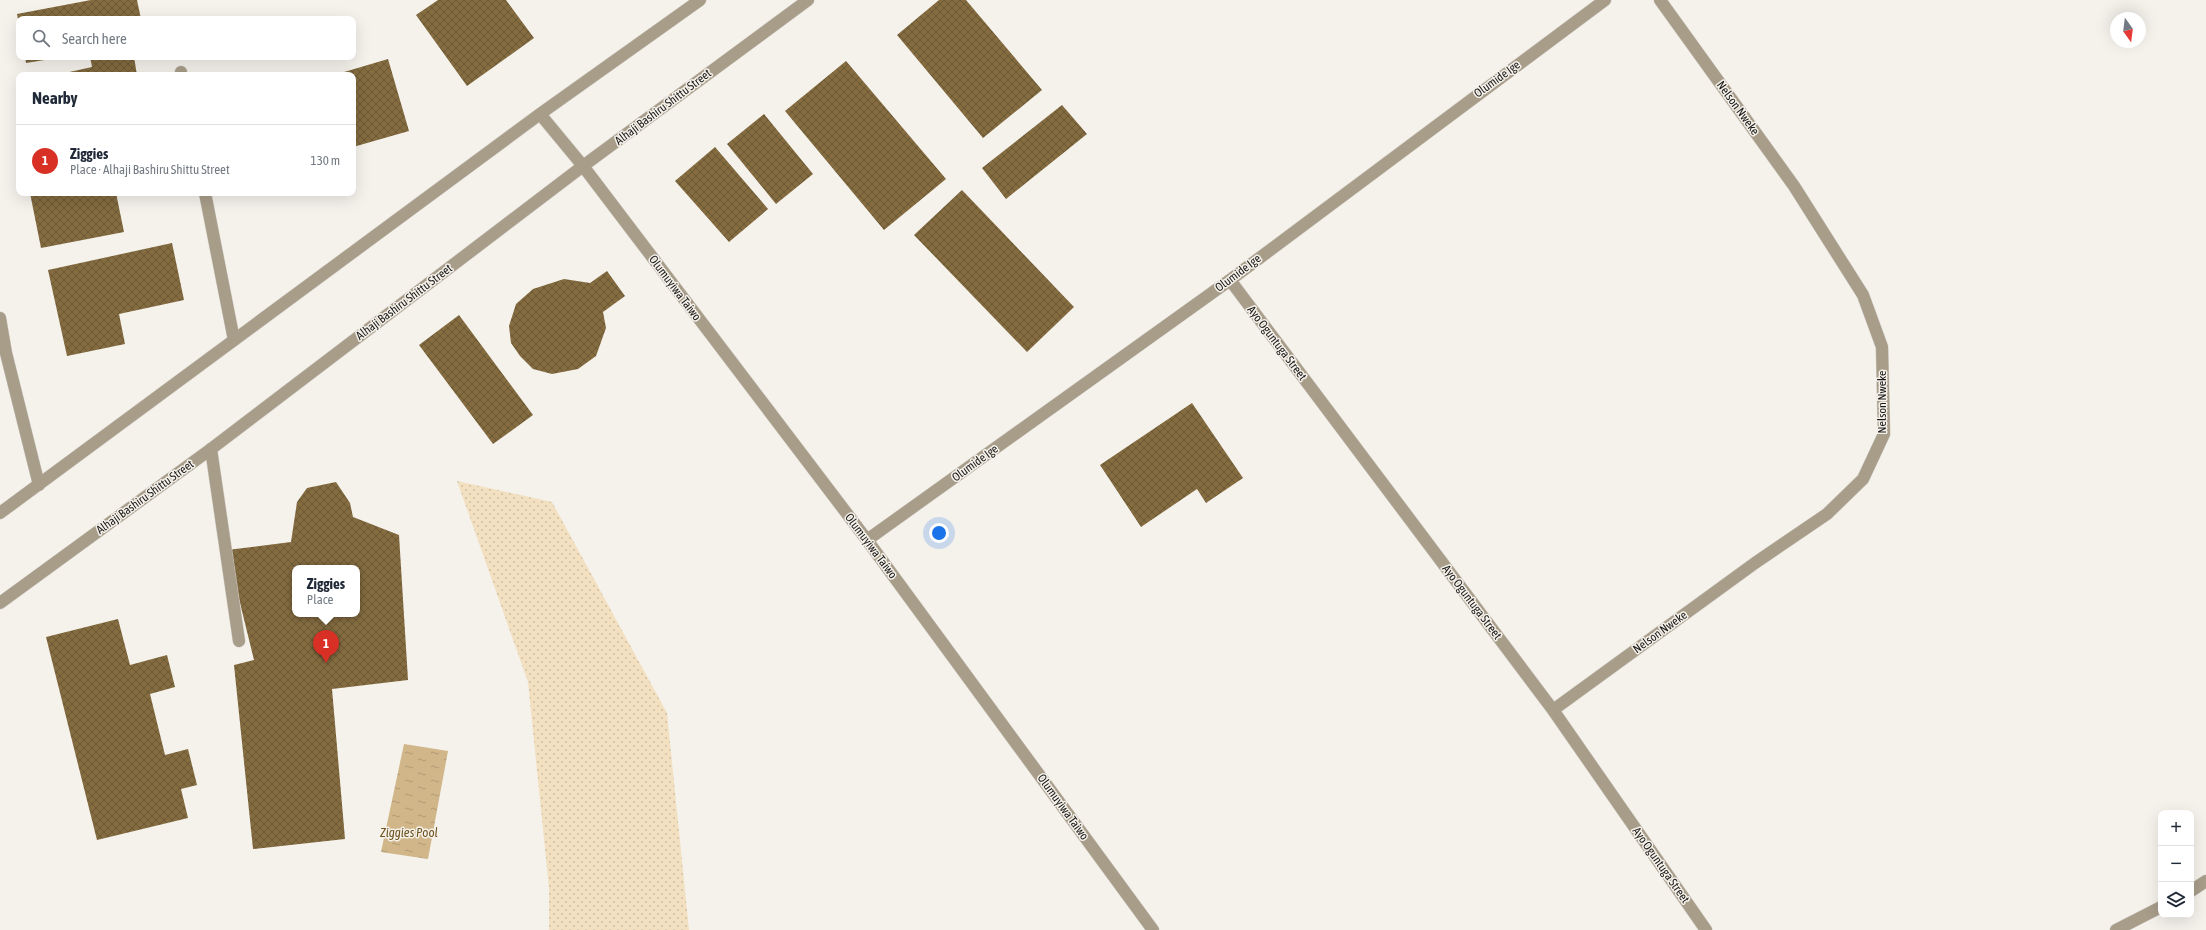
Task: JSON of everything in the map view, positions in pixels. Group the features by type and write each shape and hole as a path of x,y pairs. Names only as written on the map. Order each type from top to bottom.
{"street":[{"path":"0,513 540,114 700,0"},
{"name":"Alhaji Bashiru Shittu Street","path":"0,602 211,449 583,166 808,0"},
{"name":"Olumide Ige","path":"867,540 1230,280 1604,0"},
{"name":"Nelson Nweke","path":"1553,710 1755,563 1827,514 1863,479 1884,434 1882,347 1863,295 1794,186 1660,0"},
{"name":"Olumuyiwa Taiwo","path":"540,114 583,166 867,540 1154,930"},
{"path":"206,196 234,340"},
{"name":"Ayo Oguntuga Street","path":"1230,280 1553,710 1706,930"},
{"path":"0,318 6,352 39,485"},
{"path":"211,449 240,641"},
{"path":"2194,889 2206,881"},
{"path":"2116,930 2158,909"}],"shaded area":[{"path":"457,481 552,502 667,713 689,930 549,930 549,888 528,682"}],"water":[{"name":"Ziggies Pool","path":"404,744 448,751 428,859 381,852"}],"building":[{"path":"91,0 137,0 140,16 17,16 17,14"},
{"path":"438,0 506,0 534,38 467,86 416,15"},
{"path":"939,0 966,0 1042,90 983,138 897,35"},
{"path":"388,59 409,131 356,146 356,72 344,72"},
{"path":"26,60 45,60 26,63"},
{"path":"91,60 134,60 136,72 70,72 92,67"},
{"path":"846,61 946,179 884,230 785,111"},
{"path":"1062,105 1087,134 1006,199 982,168"},
{"path":"764,114 813,174 776,204 727,144"},
{"path":"715,147 768,209 729,242 675,181"},
{"path":"962,190 1074,307 1027,352 914,235"},
{"path":"31,196 117,196 124,232 41,248"},
{"path":"172,243 184,300 119,314 125,344 67,356 48,270"},
{"path":"607,271 625,296 603,312 606,328 596,356 578,369 552,374 533,369 520,356 511,343 509,326 516,304 533,289 564,279 590,283"},
{"path":"459,315 533,415 493,444 419,345"},
{"path":"1192,403 1243,478 1206,503 1197,489 1141,527 1100,465"},
{"path":"336,482 350,503 353,517 399,535 408,680 332,689 345,839 253,849 234,665 254,660 227,550 291,542 297,502 307,488"},
{"path":"118,619 130,665 167,655 175,687 150,694 165,755 188,749 197,785 181,789 188,818 97,840 46,637"}],"place":[{"name":"Ziggies","path":"326,663"}]}
